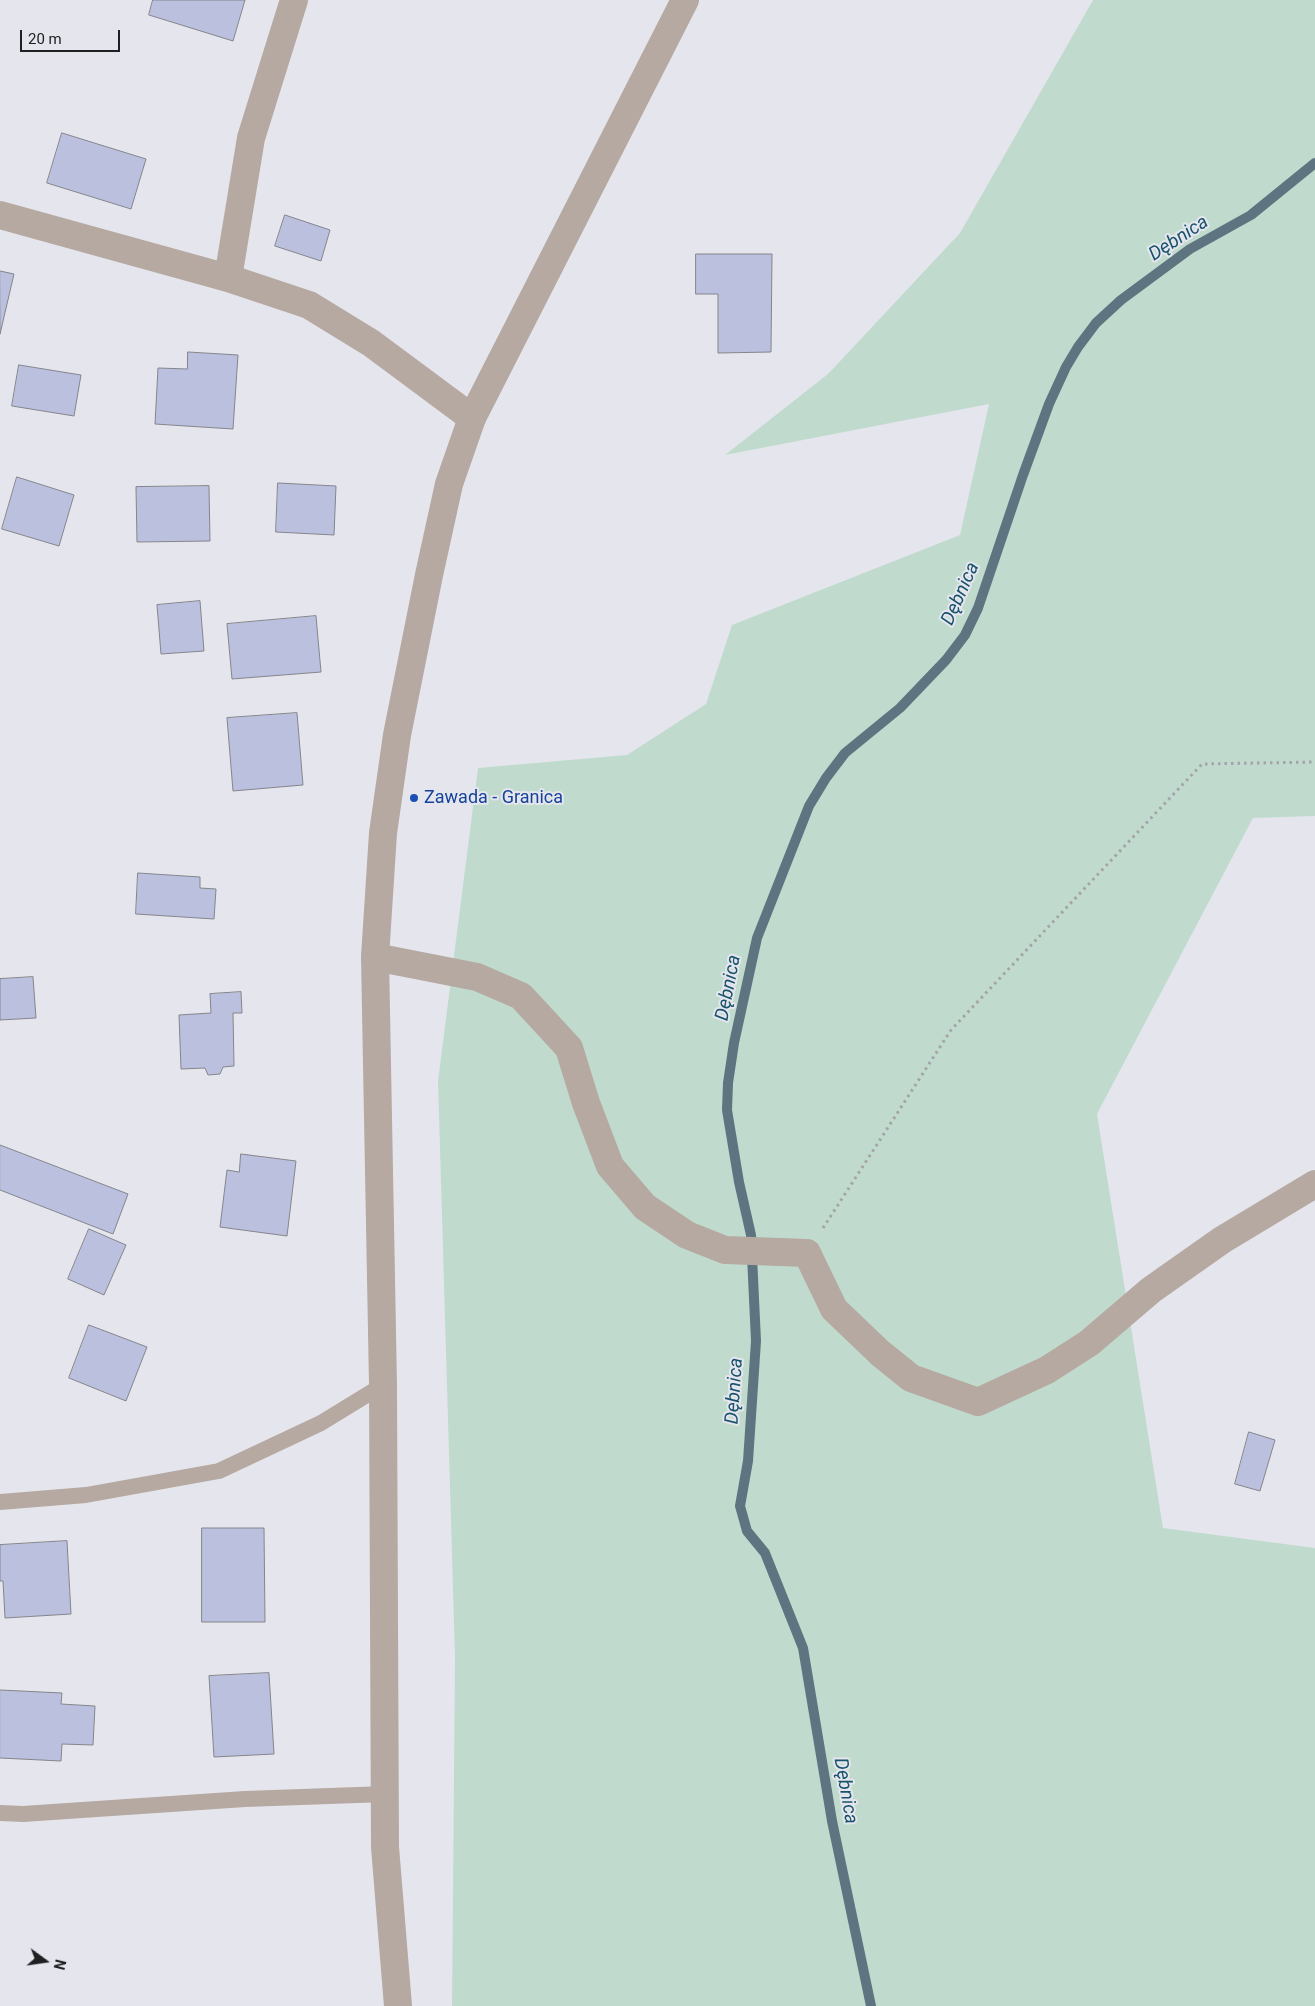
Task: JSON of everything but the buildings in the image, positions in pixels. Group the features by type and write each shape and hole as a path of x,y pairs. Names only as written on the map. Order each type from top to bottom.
{"street":[{"path":"228,278 251,138 294,0"},
{"path":"398,2006 385,1847 383,1385 375,957 383,833 397,736 429,575 449,484 472,418 685,0"},
{"path":"0,215 228,278 309,306 371,343 472,418"},
{"path":"375,957 476,977 521,996 569,1048 586,1103 610,1166 645,1207 687,1235 725,1250 807,1253 834,1309 880,1353 911,1378 978,1402 1054,1366 1089,1342 1151,1290 1222,1240 1315,1184"}],"lane":[{"path":"0,1502 86,1495 219,1471 321,1423 383,1385"},
{"path":"0,1813 23,1814 246,1799 386,1794"}],"path":[{"path":"807,1253 951,1030 1202,764 1315,762"}],"green space":[{"path":"1093,0 1315,0 1315,816 1253,818 1097,1114 1163,1528 1315,1548 1315,2006 452,2006 455,1657 438,1081 478,768 627,755 706,704 732,625 960,535 989,404 725,455 828,374 960,233"}],"waterway":[{"name":"Dębnica","path":"871,2006 832,1821 803,1648 765,1553 747,1531 740,1506 748,1461 756,1341 751,1235 739,1182 727,1110 728,1083 734,1043 757,938 809,806 826,778 845,753 900,708 946,660 965,635 978,608 1049,404 1066,367 1078,347 1096,323 1121,300 1190,249 1251,215 1315,163"}],"place":[{"name":"Zawada - Granica","path":"414,798"}]}
